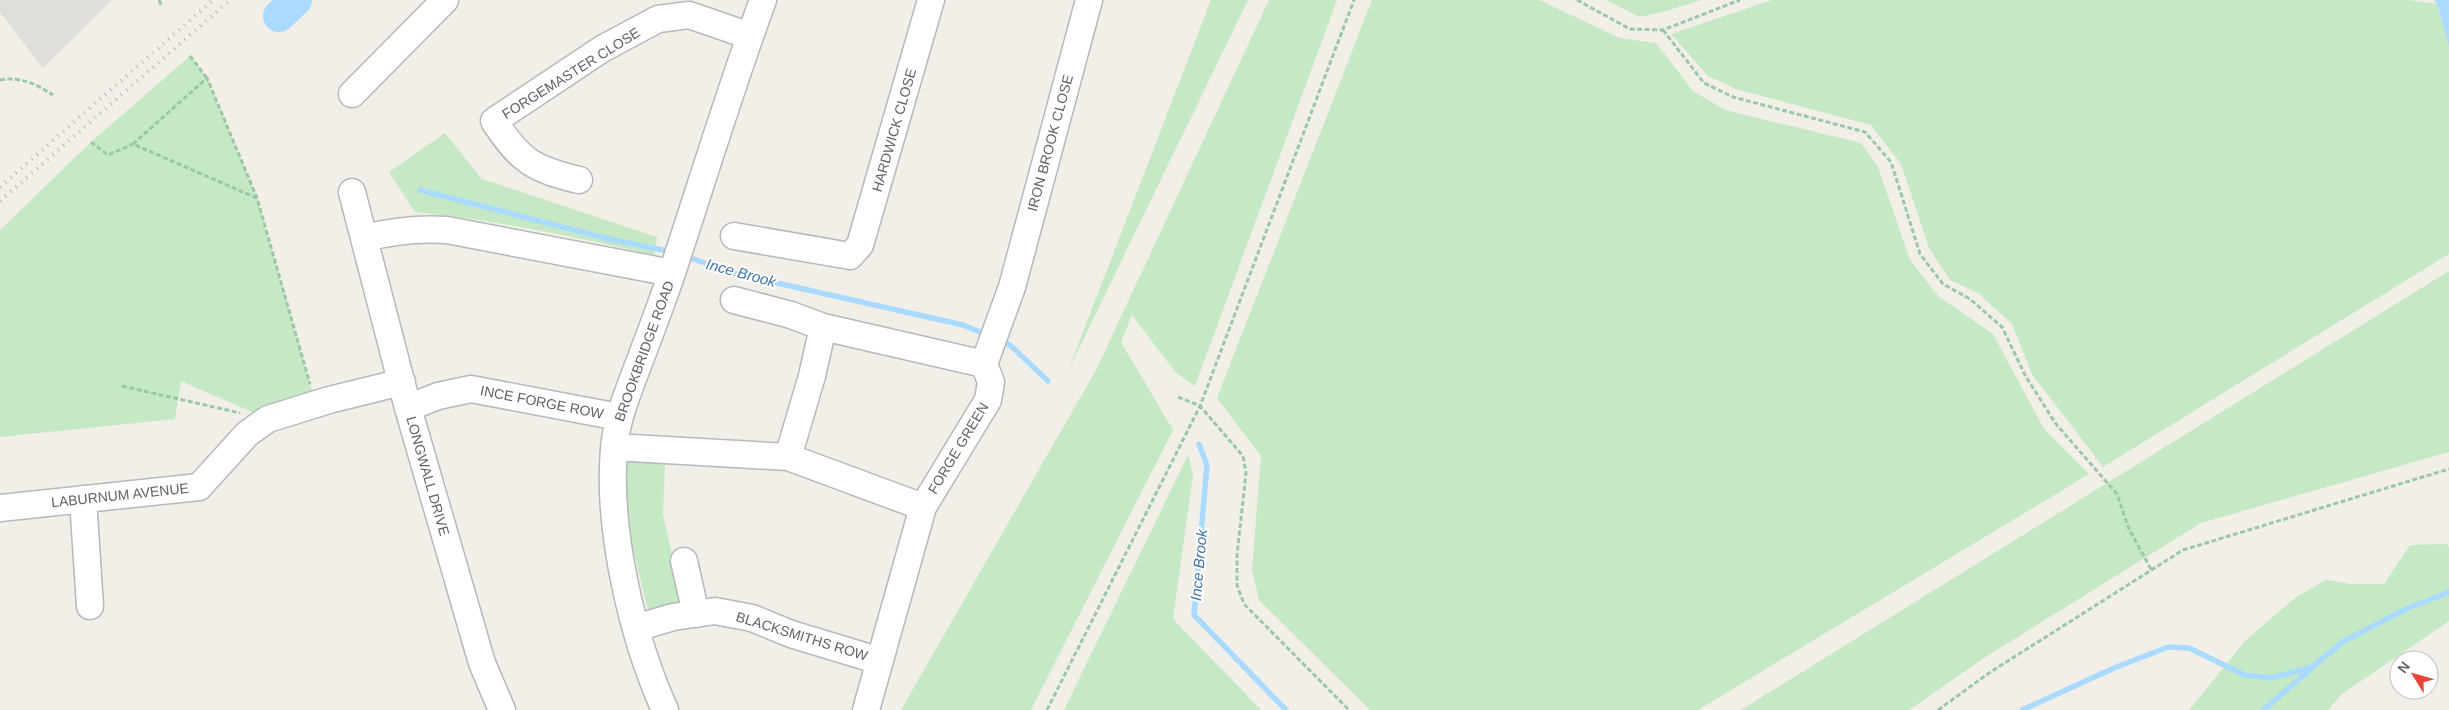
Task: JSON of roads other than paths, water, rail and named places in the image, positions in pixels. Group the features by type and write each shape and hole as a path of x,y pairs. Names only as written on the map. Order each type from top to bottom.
{"street":[{"path":"352,94 445,0"},
{"name":"BROOKBRIDGE ROAD","path":"665,710 652,682 636,628 616,534 612,491 614,447 619,417 686,231 763,0"},
{"name":"HARDWICK CLOSE","path":"734,236 850,256 860,245 931,0"},
{"name":"IRON BROOK CLOSE","path":"985,361 1012,287 1089,0"},
{"name":"FORGEMASTER CLOSE","path":"579,180 546,172 524,160 494,121 602,50 658,19 689,16 750,36"},
{"name":"LONGWALL DRIVE","path":"352,192 408,408 482,663 502,710"},
{"path":"365,238 392,231 424,228 447,230 673,268"},
{"path":"734,300 791,315 823,327 985,361"},
{"path":"788,457 812,376 823,327"},
{"name":"FORGE GREEN","path":"614,447 788,457 924,507 988,400 991,382 985,361"},
{"name":"LABURNUM AVENUE","path":"0,508 198,487 247,434 268,419 322,402 402,382"},
{"name":"INCE FORGE ROW","path":"408,408 438,396 471,389 619,417"},
{"path":"83,499 90,606"},
{"name":"BLACKSMITHS ROW","path":"866,710 924,507"},
{"path":"684,561 696,614"},
{"name":"BLACKSMITHS ROW","path":"636,628 672,618 715,611 752,618 791,634 880,661"}],"water":[{"path":"2434,0 2449,0 2449,46 2437,4"}],"waterway":[{"path":"279,16 296,0"},
{"name":"Ince Brook","path":"420,190 609,239 672,252"},
{"name":"Ince Brook","path":"685,256 733,273 963,325 988,335"},
{"name":"Ince Brook","path":"1001,341 1010,345 1048,381"},
{"name":"Ince Brook","path":"1199,444 1207,465 1194,615 1286,710"},
{"path":"2022,710 2114,668 2168,647 2189,648 2245,675 2272,678 2312,667 2344,641 2406,609 2449,592"},
{"path":"2263,710 2311,669"}],"railway":[{"path":"0,187 213,0"},
{"path":"0,201 230,0"}]}
